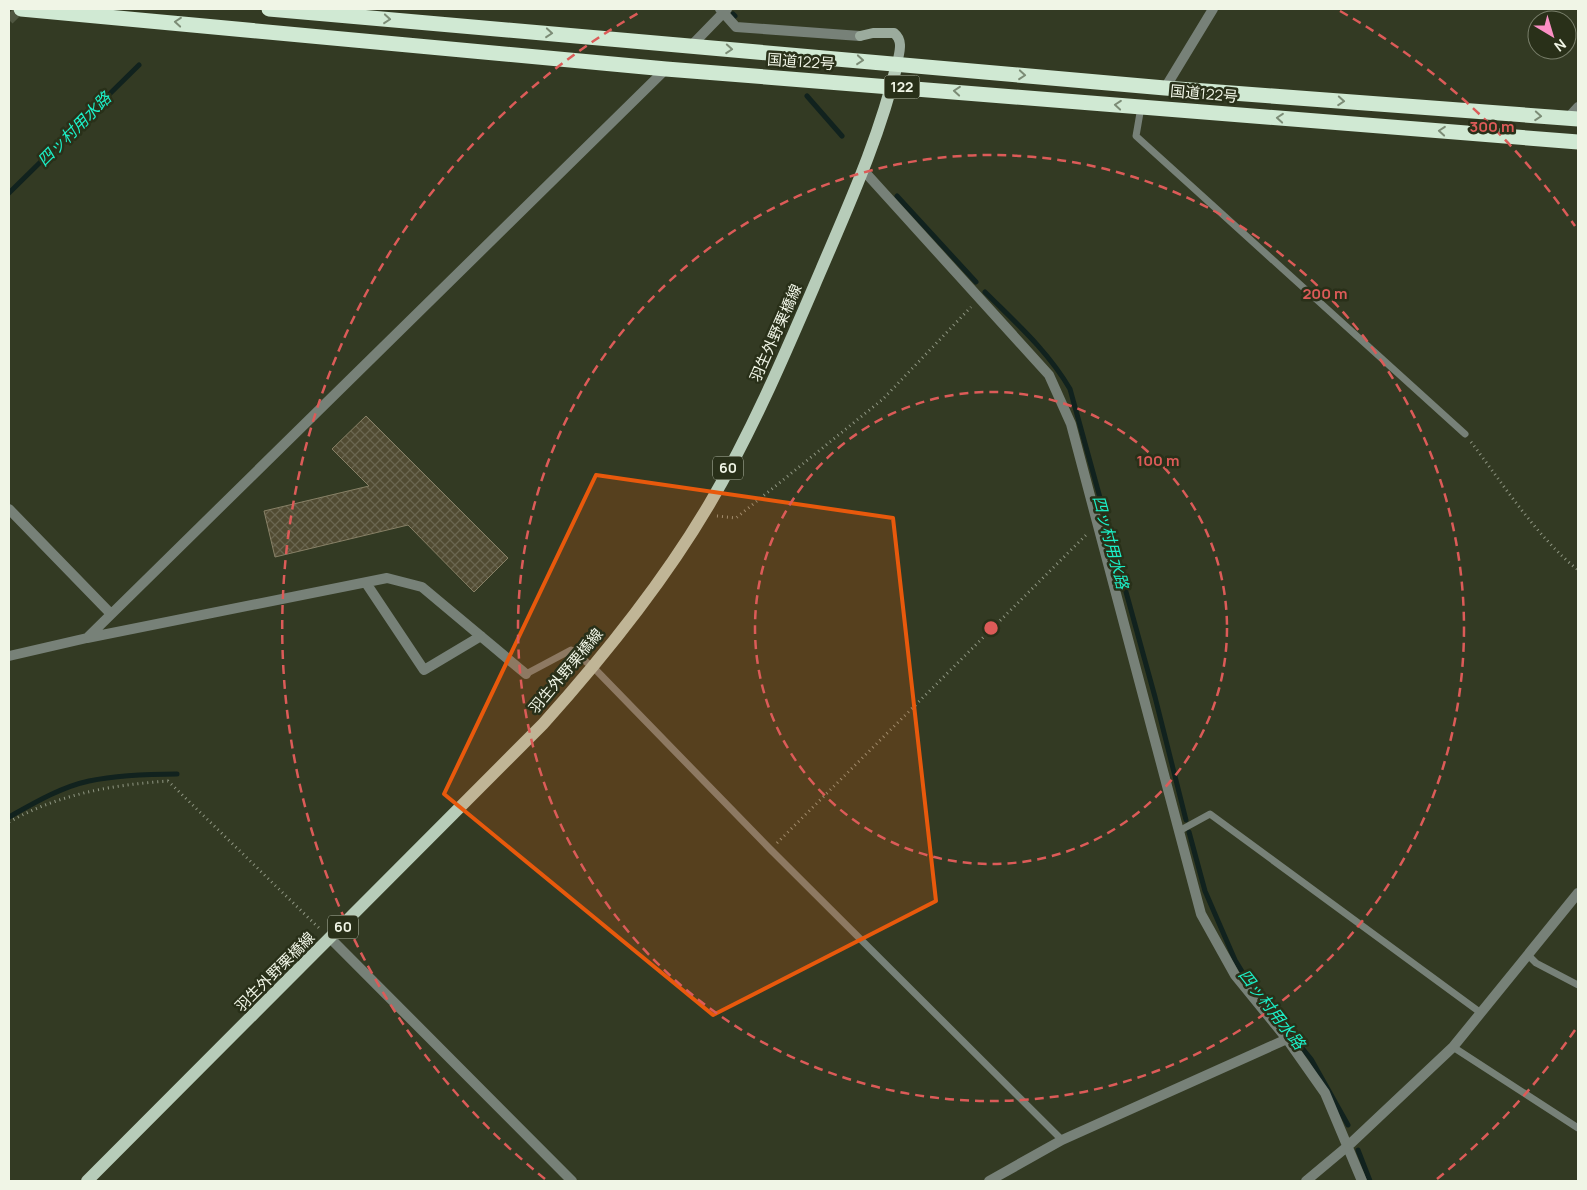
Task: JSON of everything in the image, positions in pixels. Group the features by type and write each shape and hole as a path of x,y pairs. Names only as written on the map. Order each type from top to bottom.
{"highway":[{"name":"国道122号","path":"21,9 666,69 1578,142"},
{"name":"国道122号","path":"269,9 1165,88 1575,115"}],"main road":[{"name":"羽生外野栗橋線","path":"87,1181 492,778 594,668 664,576 702,514 764,401 864,171 898,64"}],"street":[{"path":"1165,88 1213,9"},
{"path":"691,46 724,10 736,27 860,36 873,33 894,33 898,36 901,45 898,64"},
{"path":"87,638 666,69"},
{"path":"864,171 1049,375 1071,424 1201,914 1235,975 1287,1039 1325,1093 1349,1145 1362,1181"},
{"path":"9,509 111,614"},
{"path":"9,656 87,638 388,578 422,587 526,674"},
{"path":"366,583 424,670 481,636"},
{"path":"1306,1181 1349,1145 1453,1047 1578,893"},
{"path":"331,939 572,1181"},
{"path":"989,1181 1062,1140 1287,1039"}],"lane":[{"path":"1141,106 1136,136 1464,434"},
{"path":"526,674 571,650 594,668 770,849 1062,1140"},
{"path":"1179,831 1210,814 1481,1012"},
{"path":"1528,955 1536,963 1578,985"},
{"path":"1453,1047 1578,1128"}],"path":[{"path":"702,514 736,518 882,399 980,297"},
{"path":"1464,434 1525,513 1565,559 1578,570"},
{"path":"770,849 1098,524"},
{"path":"9,822 32,809 85,791 122,784 168,781 331,939"}],"highlighted area":[{"path":"596,475 893,518 936,901 713,1015 444,794"}],"building":[{"path":"366,416 508,558 474,592 408,525 275,557 264,511 369,486 332,449"}],"waterway":[{"name":"四ッ村用水路","path":"9,193 139,65"},
{"name":"四ッ村用水路","path":"807,96 842,136"},
{"name":"四ッ村用水路","path":"897,196 976,282"},
{"name":"四ッ村用水路","path":"985,292 1042,350 1070,389 1155,697 1186,820"},
{"path":"9,817 58,791 89,781 133,775 177,774"},
{"name":"四ッ村用水路","path":"1189,832 1205,891 1235,960 1249,983 1311,1059 1348,1125"},
{"name":"四ッ村用水路","path":"1358,1150 1370,1181"}],"tunnel":[{"path":"9,20 20,9"}]}
